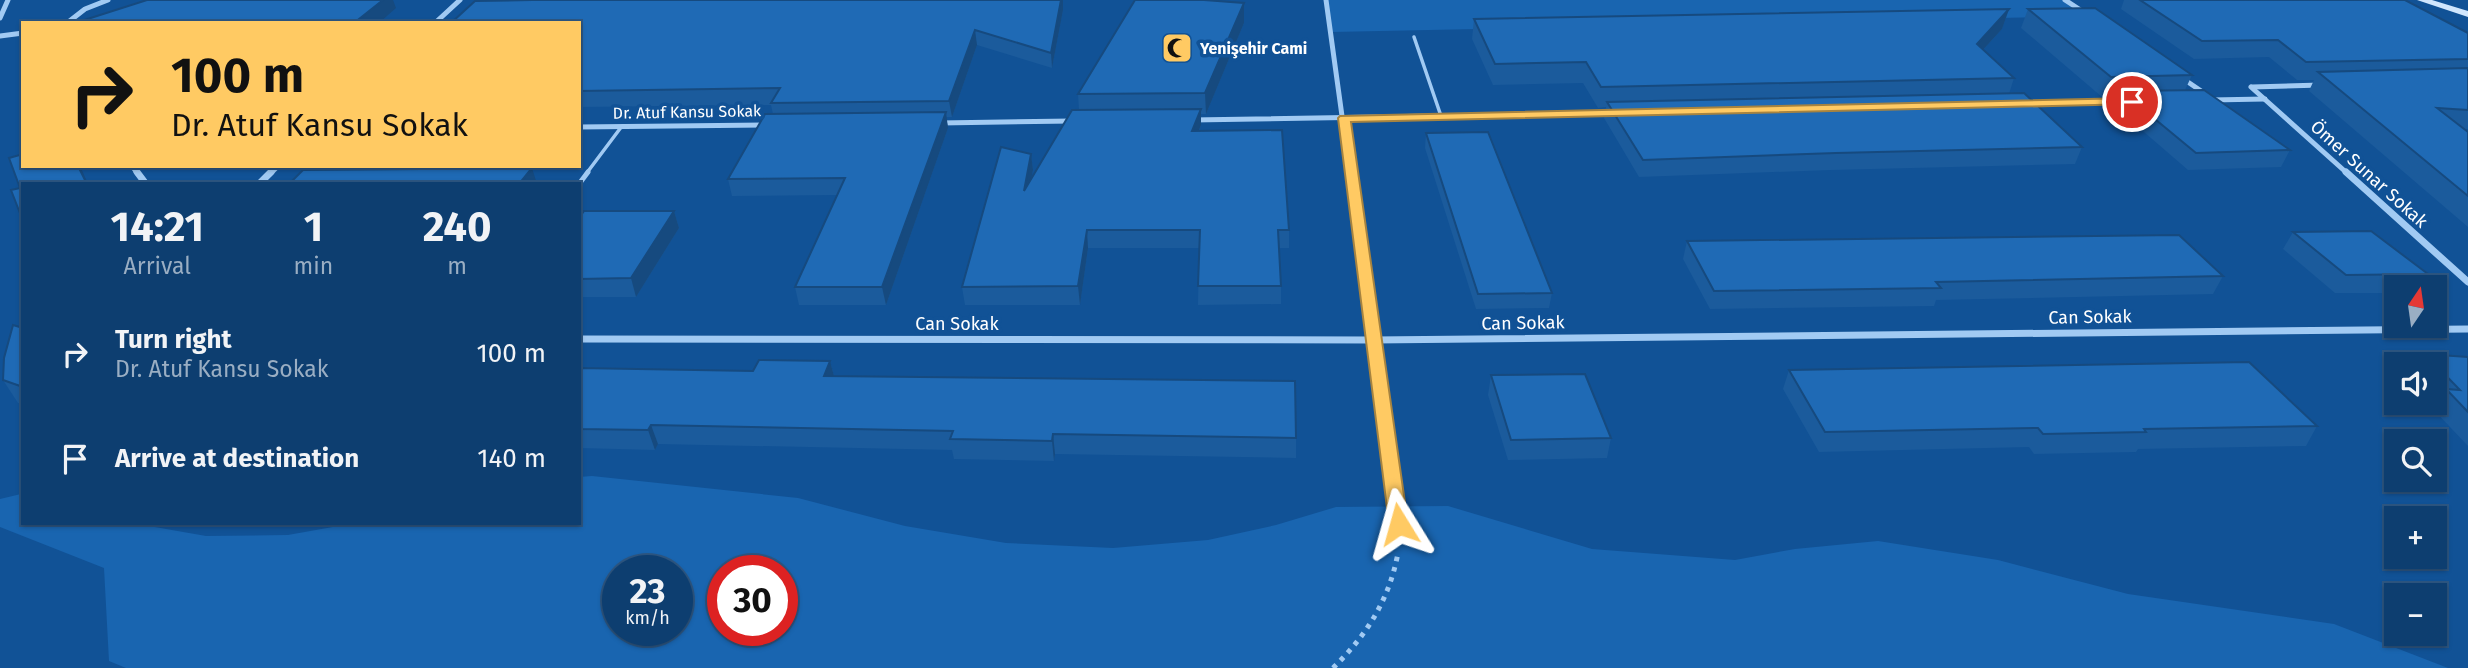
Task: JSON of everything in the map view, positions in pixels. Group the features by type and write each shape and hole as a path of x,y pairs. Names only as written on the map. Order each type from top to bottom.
{"street":[{"path":"0,18 8,0"},
{"path":"70,21 85,9 108,0"},
{"path":"437,21 460,0"},
{"path":"1326,0 1399,524"},
{"path":"2065,0 2090,16"},
{"path":"2422,0 2468,14"},
{"path":"0,36 21,33"},
{"path":"2181,77 2215,100"},
{"name":"Ömer Sunar Sokak","path":"2333,84 2251,87 2468,282"},
{"path":"2201,100 2265,99"},
{"path":"2021,104 2132,102"},
{"path":"1177,120 1621,113"},
{"path":"928,123 1080,121"},
{"name":"Dr. Atuf Kansu Sokak","path":"581,127 775,125"},
{"path":"134,168 144,182"},
{"path":"261,182 276,168"},
{"name":"Can Sokak","path":"581,339 1374,340 2468,329"}],"lane":[{"path":"1414,37 1441,116"},
{"path":"580,182 622,126"}],"path":[{"path":"1333,668 1359,643 1385,603 1398,555 1399,524"}],"shaded area":[{"path":"1326,0 2065,0 2090,16 1331,32"},
{"path":"592,476 798,498 905,526 1006,543 1113,548 1208,540 1276,525 1336,507 1448,506 1592,549 1735,560 1795,549 1878,541 1998,560 2128,594 2334,624 2384,643 2384,646 2391,646 2448,668 126,668 109,661 104,568 0,527 0,499 21,494 21,525 143,525 206,536 288,535 344,525 581,525 581,477"}],"building":[{"path":"147,0 383,0 357,21 81,21"},
{"path":"1061,0 1051,53 975,30 949,101 771,103 780,88 581,91 581,21 453,21 475,1"},
{"path":"1135,0 1244,3 1205,93 1078,94"},
{"path":"2140,0 2405,0 2468,33 2468,59 2306,62 2278,40 2202,41"},
{"path":"2095,8 2192,75 2111,77 2028,9"},
{"path":"2009,9 1977,44 2014,78 1601,87 1586,62 1495,64 1474,19"},
{"path":"2468,68 2468,110 2437,108 2468,132 2468,196 2318,72"},
{"path":"2204,90 2290,150 2196,153 2121,91"},
{"path":"2024,93 2082,147 1643,160 1607,102"},
{"path":"1201,109 1192,131 1282,130 1289,230 1278,230 1281,286 1198,286 1200,230 1087,230 1078,286 962,287 1001,147 1031,154 1024,191 1072,110"},
{"path":"946,112 882,287 795,287 845,178 728,179 765,114"},
{"path":"1488,132 1552,293 1478,294 1426,133"},
{"path":"21,155 21,168 79,168 86,182 21,182 21,216 11,190 20,188 9,158"},
{"path":"532,168 521,182 291,182 303,170"},
{"path":"584,211 674,211 631,278 581,279 581,215"},
{"path":"2371,231 2428,274 2346,275 2293,232"},
{"path":"2179,235 2223,276 1936,282 1941,288 1714,291 1687,241"},
{"path":"13,325 21,327 21,386 3,380 4,358"},
{"path":"2447,356 2468,357 2468,412 2447,389 2460,390 2447,377"},
{"path":"759,360 830,361 824,376 1295,381 1296,438 1053,434 1052,441 950,439 953,431 651,425 648,430 581,429 581,368 753,371"},
{"path":"2249,362 2317,426 2043,434 2038,428 1825,432 1789,370"},
{"path":"1585,374 1611,438 1511,440 1491,375"}],"place":[{"name":"Yenişehir Cami","path":"1177,48"}],"route":[{"path":"1399,524 1344,118 2132,102"}]}
